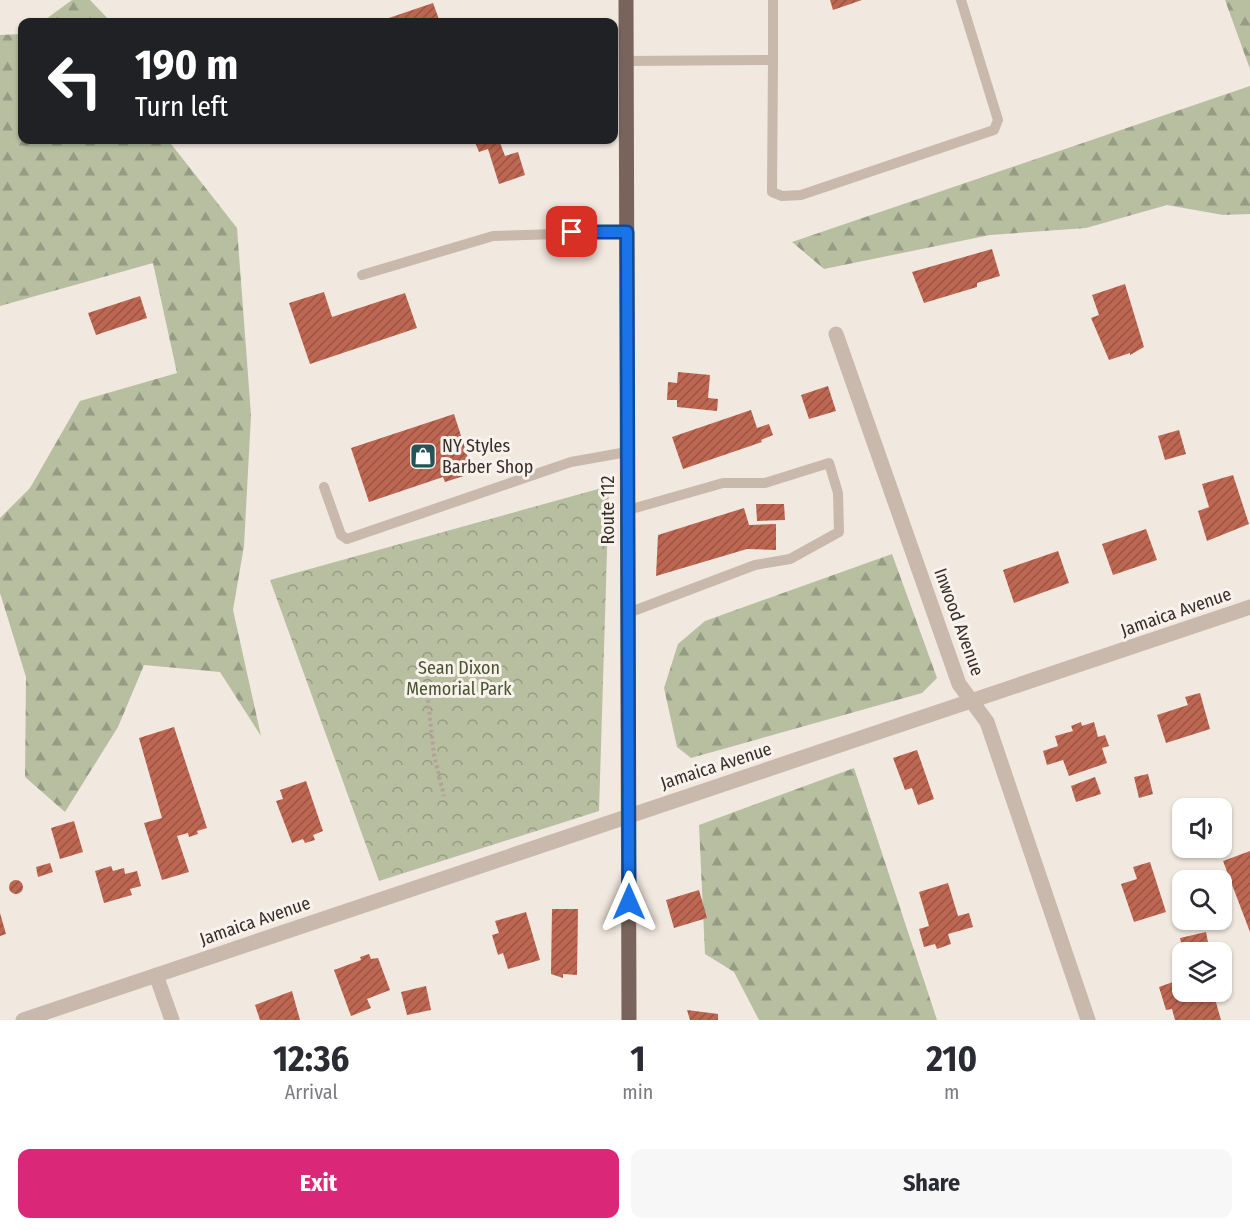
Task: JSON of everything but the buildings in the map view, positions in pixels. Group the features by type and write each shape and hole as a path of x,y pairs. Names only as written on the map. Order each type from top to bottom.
{"main road":[{"name":"Route 112","path":"626,0 629,1020"}],"street":[{"name":"Inwood Avenue","path":"836,334 959,684 987,722 1088,1020"},
{"name":"Jamaica Avenue","path":"23,1020 972,703 1250,607"},
{"path":"156,975 172,1020"}],"lane":[{"path":"773,0 772,192 782,196 801,195 994,130 998,120 961,0"},
{"path":"626,61 773,60"},
{"path":"362,275 493,236 627,232"},
{"path":"324,487 341,535 347,539 571,462 627,452"},
{"path":"628,510 723,483 765,483 829,463 838,493 839,532 790,559 755,565 628,613"}],"path":[{"path":"426,682 434,755 444,796"}],"green space":[{"path":"72,0 90,0 107,18 47,18"},
{"path":"1225,0 1250,0 1250,69"},
{"path":"18,34 18,144 171,144 237,228 251,415 244,546 233,610 261,736 220,672 144,665 118,727 65,812 25,777 26,677 0,593 0,518 30,488 80,401 177,373 153,263 0,306 0,35"},
{"path":"1250,86 1250,214 1223,215 1167,205 1086,228 990,235 824,269 792,242"},
{"name":"Sean Dixon Memorial Park","path":"609,486 599,811 379,881 270,580"},
{"path":"892,554 937,678 922,693 691,758 677,747 664,688 678,644 705,621"},
{"path":"854,768 937,1020 759,1020 734,972 705,954 699,825"}],"place":[{"name":"NY Styles Barber Shop","path":"423,456"}],"route":[{"path":"572,232 627,232 629,902"}]}
